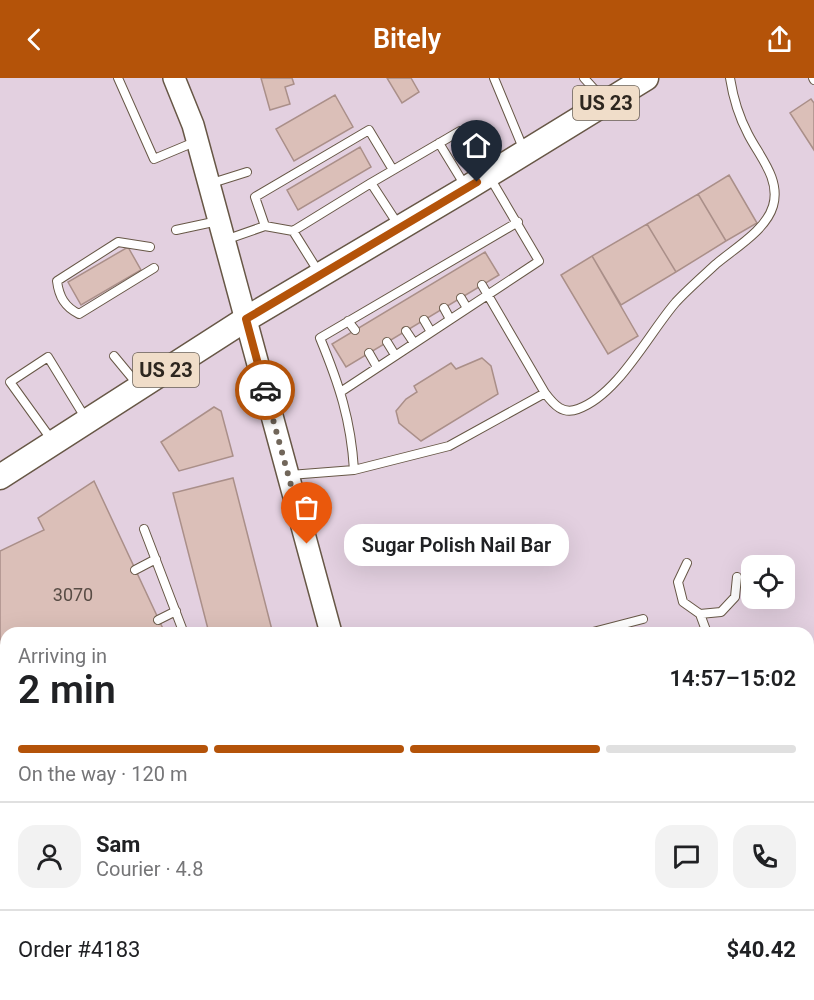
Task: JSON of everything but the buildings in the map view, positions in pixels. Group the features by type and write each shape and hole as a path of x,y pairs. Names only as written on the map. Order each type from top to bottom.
{"main road":[{"path":"174,78 198,141 329,627"},
{"name":"US 23","path":"0,477 246,319 467,188 646,78"}],"lane":[{"path":"118,78 154,159 198,141"},
{"path":"494,78 525,152"},
{"path":"584,78 606,102"},
{"path":"482,285 545,393 555,405 567,411 581,408 602,395 622,374 676,302 768,217 774,204 772,177 747,133 732,95 730,78"},
{"path":"265,226 255,197 369,130 393,170"},
{"path":"176,230 222,230 265,226 293,231 460,131"},
{"path":"440,143 467,188"},
{"path":"209,184 247,172"},
{"path":"342,391 539,261 518,222 488,175"},
{"path":"371,183 400,228"},
{"path":"354,470 352,431 342,391 320,338 518,222"},
{"path":"293,231 321,274"},
{"path":"150,247 118,242 57,281 58,292 70,309 79,314 154,268"},
{"path":"464,253 469,262"},
{"path":"442,266 447,275"},
{"path":"424,276 430,285"},
{"path":"405,288 410,297"},
{"path":"386,298 392,308"},
{"path":"461,298 467,308"},
{"path":"444,308 450,319"},
{"path":"367,310 373,320"},
{"path":"424,320 431,332"},
{"path":"348,321 355,330"},
{"path":"406,331 414,343"},
{"path":"387,342 395,355"},
{"path":"369,353 377,367"},
{"path":"114,356 140,387"},
{"path":"53,443 10,382 48,357 87,421"},
{"path":"288,475 354,470 449,446 545,393"},
{"path":"144,530 182,627"},
{"path":"135,570 156,559"},
{"path":"687,563 678,582 683,602 700,614 705,627"},
{"path":"700,614 721,612 735,597 737,577"},
{"path":"158,620 176,611"},
{"path":"613,627 644,619"}],"shaded area":[{"path":"0,78 814,78 814,627 0,627"}],"way so far":[{"path":"265,390 307,544"}],"place":[{"name":"Sugar Polish Nail Bar","path":"307,544"}],"route":[{"path":"265,390 246,319 477,182"}]}
